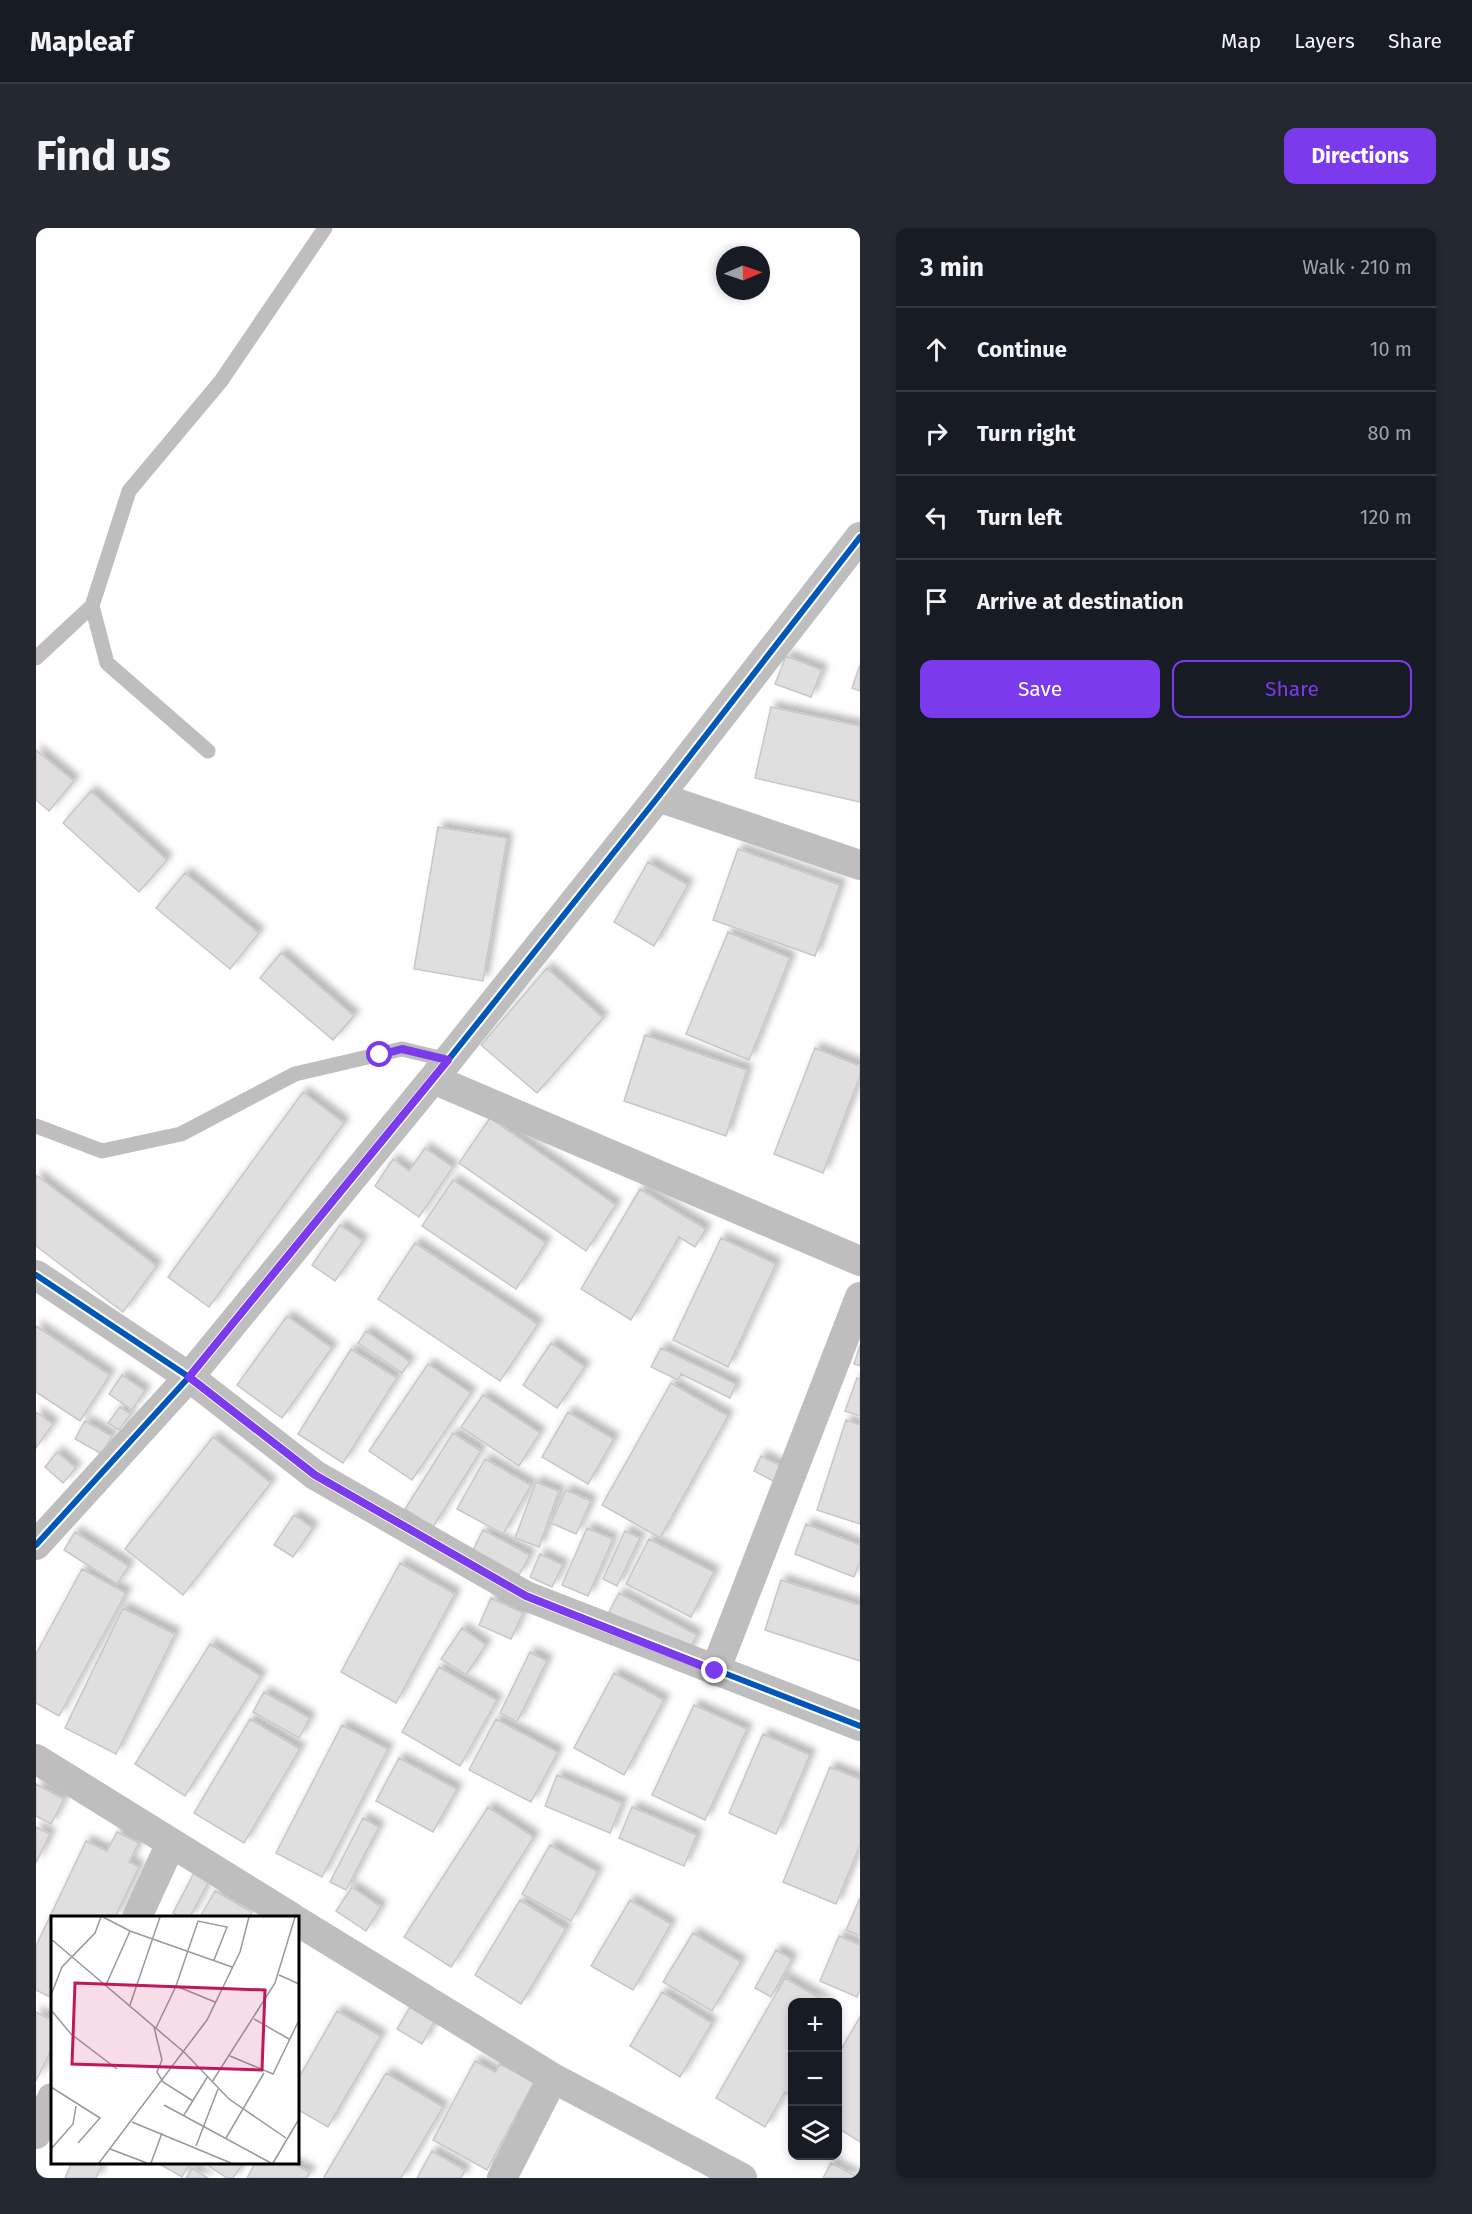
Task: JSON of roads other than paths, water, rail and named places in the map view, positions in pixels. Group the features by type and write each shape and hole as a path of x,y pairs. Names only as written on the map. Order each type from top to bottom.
{"street":[{"path":"36,1545 189,1377 440,1069 856,548"},
{"path":"658,797 860,866"},
{"path":"440,1069 860,1261"},
{"path":"36,1275 189,1377 315,1475 526,1596 860,1726"},
{"path":"715,1671 860,1297"},
{"path":"36,1759 289,1916"},
{"path":"137,1916 171,1844"},
{"path":"298,1922 553,2078 742,2178"},
{"path":"502,2178 553,2078"},
{"path":"36,2134 51,2100"}],"lane":[{"path":"36,658 92,606 129,491 221,381 325,228"},
{"path":"92,606 107,663 208,752"},
{"path":"36,1126 102,1151 181,1134 294,1074 402,1049 440,1069"}]}
